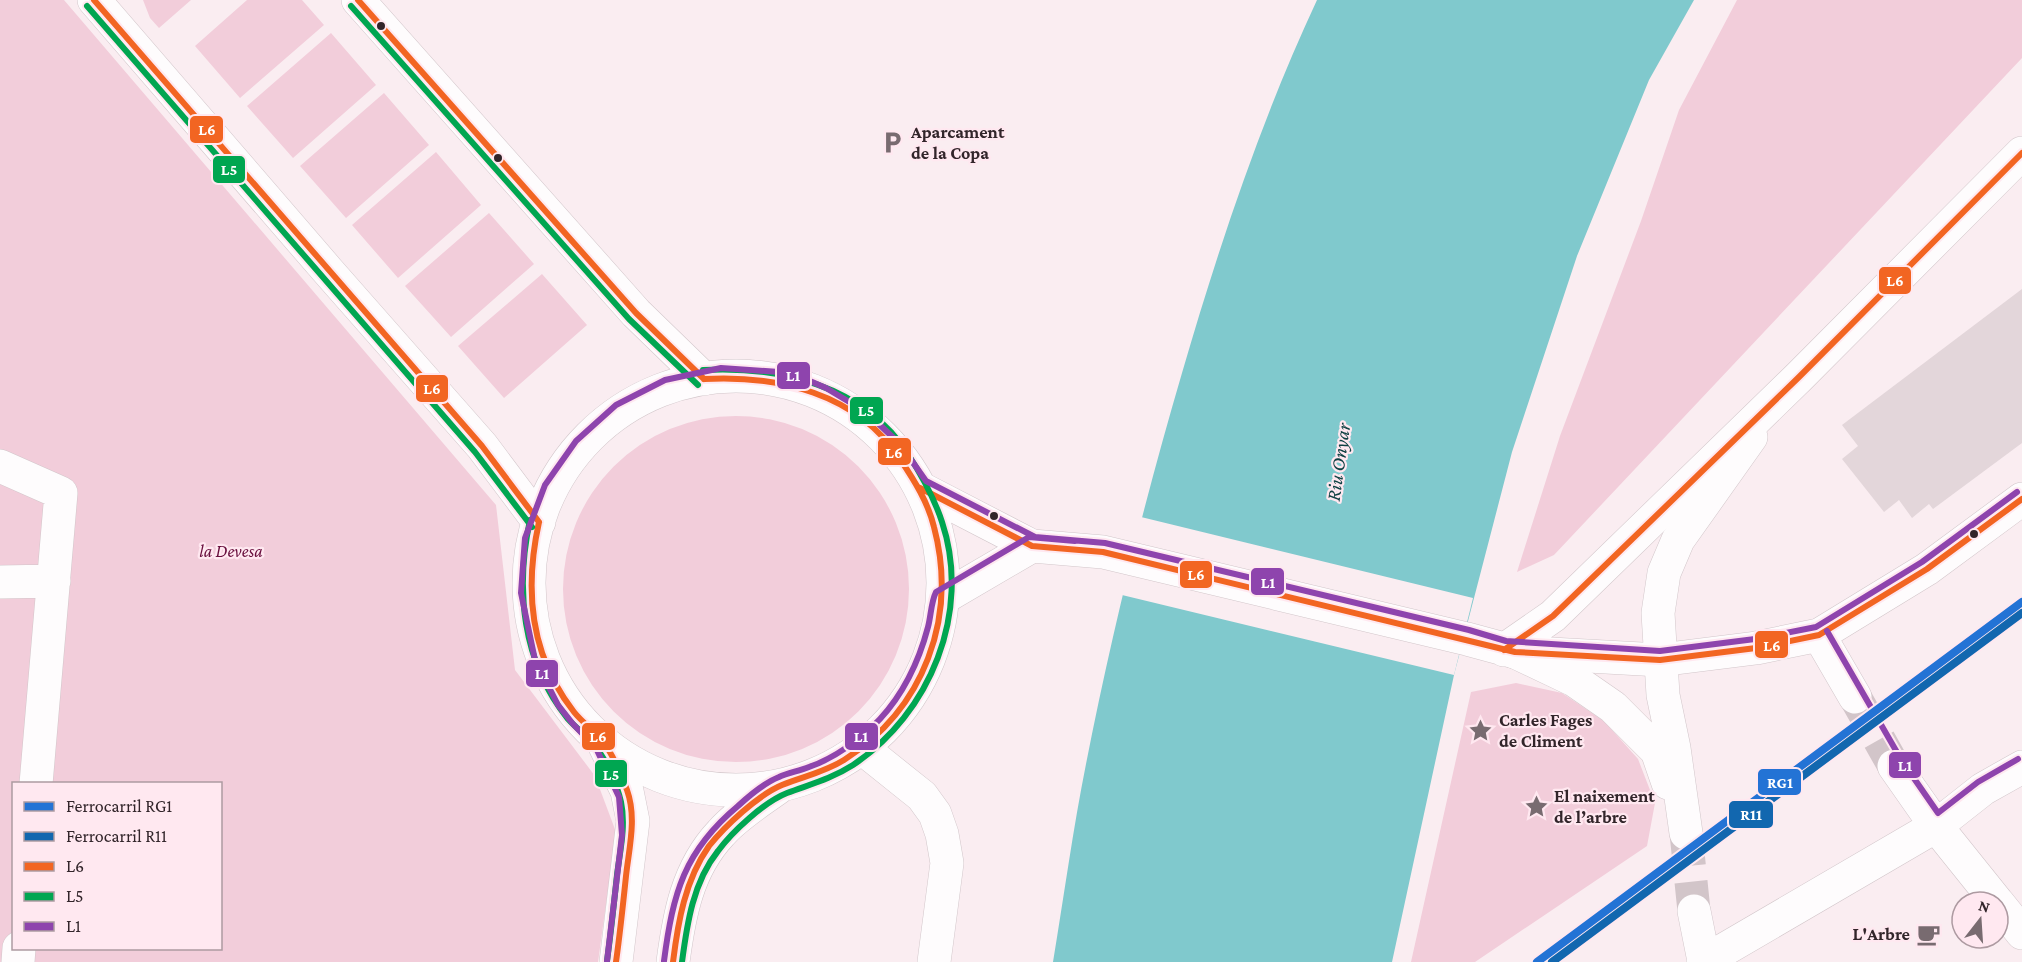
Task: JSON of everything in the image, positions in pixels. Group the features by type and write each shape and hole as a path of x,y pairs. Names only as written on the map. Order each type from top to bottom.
{"street":[{"path":"94,0 482,446 539,522"},
{"path":"358,0 636,313 704,379"},
{"path":"1510,651 1553,616 1799,377 2022,153"},
{"path":"920,488 1032,546 1103,552 1510,651 1574,680 1613,707 1657,751 1686,833 1674,748 1663,695 1660,660 1658,613 1664,573 1678,540 1752,435 1799,377"},
{"path":"762,378 799,386 826,397 858,416 887,441 910,471 920,488 934,523 943,559 943,598 937,636 915,688 893,718 862,748 816,774 780,786 742,790 706,788 668,779 633,763 588,728 565,699 551,674 535,630 530,593 532,555 539,522 550,494 565,467 589,438 618,413 651,395 677,385 704,379 762,378"},
{"path":"0,466 61,493 36,782"},
{"path":"1510,651 1660,660 1756,648 1819,635 1927,569 2022,499"},
{"path":"943,598 1032,546"},
{"path":"0,582 54,581"},
{"path":"1819,635 1855,697"},
{"path":"602,741 627,791 633,821 616,962"},
{"path":"862,748 922,796 935,814 942,834 947,863 934,962"},
{"path":"1894,766 1936,826 1988,890"},
{"path":"1694,911 1703,962 1936,826 1983,789 2022,767"},
{"path":"673,962 677,926 683,901 699,863 720,834 780,786"},
{"path":"2010,918 2022,933"}],"green space":[{"name":"la Devesa","path":"0,0 64,0 496,505 515,670 595,776 616,832 598,962 0,962"},
{"path":"143,0 191,0 159,28 150,18"},
{"path":"247,0 302,0 324,25 240,98 195,46"},
{"path":"1737,0 2022,0 2022,58 1554,555 1517,572 1560,436 1641,221 1679,110"},
{"path":"331,33 376,85 293,158 247,106"},
{"path":"384,93 429,145 346,218 300,166"},
{"path":"436,152 481,205 398,278 352,225"},
{"path":"489,213 534,264 451,337 405,286"},
{"path":"542,274 587,325 504,398 458,346"},
{"path":"736,416 770,419 818,436 846,455 870,479 889,507 902,539 909,589 906,623 889,671 870,699 846,723 818,742 786,755 736,762 702,759 654,742 626,723 602,699 583,671 570,639 563,589 566,555 583,507 602,479 626,455 654,436 686,423"},
{"path":"1516,683 1562,693 1604,721 1638,759 1655,803 1647,846 1475,962 1411,962 1471,692"}],"water":[{"name":"Riu Onyar","path":"1317,0 1694,0 1649,80 1577,256 1512,452 1454,675 1392,962 1053,962 1077,813 1096,715 1130,567 1168,421 1196,325 1242,184 1277,91"}],"pier":[{"path":"1141,517 1473,598 1454,675 1122,595"}],"building":[{"path":"2022,289 2022,443 1933,509 1929,504 1912,518 1899,500 1884,512 1842,459 1858,446 1842,425"}],"tunnel":[{"path":"1855,697 1894,766"},
{"path":"1686,833 1694,911"}],"rail line":[{"name":"RG1","path":"1537,962 2022,602"},
{"name":"R11","path":"1552,962 2022,613"}],"transit line":[{"name":"L6","path":"94,0 482,446 539,522"},
{"name":"L6","path":"358,0 636,313 704,379"},
{"name":"L5","path":"87,6 475,452 532,527"},
{"name":"L5","path":"351,6 629,319 698,385"},
{"name":"L6","path":"1504,650 1553,616 1799,377 2022,153"},
{"name":"L1","path":"607,961 622,835 619,797 596,748 558,705 535,660 521,593 525,538 545,485 576,441 616,405 665,380 721,368 779,372 803,378 826,388 866,412 900,444 926,481 1035,537 1105,543 1469,630 1506,641 1660,651 1755,639 1816,627 1922,562 2017,492"},
{"name":"L5","path":"682,962 692,904 709,863 731,835 768,803 845,770 880,744 904,718 923,689 938,658 947,625 952,591 950,556 942,522 931,495 908,454 889,430 868,411 844,396 790,377 761,372 703,370"},
{"name":"L6","path":"673,962 677,932 688,887 709,846 753,803 782,785 844,760 872,739 895,715 914,688 928,659 937,627 941,595 940,561 928,509 920,491 900,459 882,436 862,418 814,393 787,385 760,381 704,379"},
{"name":"L6","path":"920,488 1032,546 1103,552 1515,652 1660,660 1756,648 1819,635 1927,569 2022,499"},
{"name":"L5","path":"530,520 525,546 523,598 532,649 553,697 568,719 591,741 603,757 621,802 622,838 607,961"},
{"name":"L6","path":"539,522 534,547 532,597 534,622 540,645 559,691 574,712 608,749 622,777 630,801 631,833 616,962"},
{"name":"L1","path":"664,961 677,894 693,857 705,840 720,823 763,786 838,753 865,734 880,719 889,709 915,664 928,627 936,592 1029,537 1075,541"},
{"name":"L1","path":"1827,631 1902,761 1938,813 1978,782 2018,759"}],"place":[{"name":"Aparcament de la Copa","path":"893,142"},
{"name":"Carles Fages de Climent","path":"1481,730"},
{"name":"El naixement de l’arbre","path":"1536,806"},
{"name":"L'Arbre","path":"1928,934"}]}
